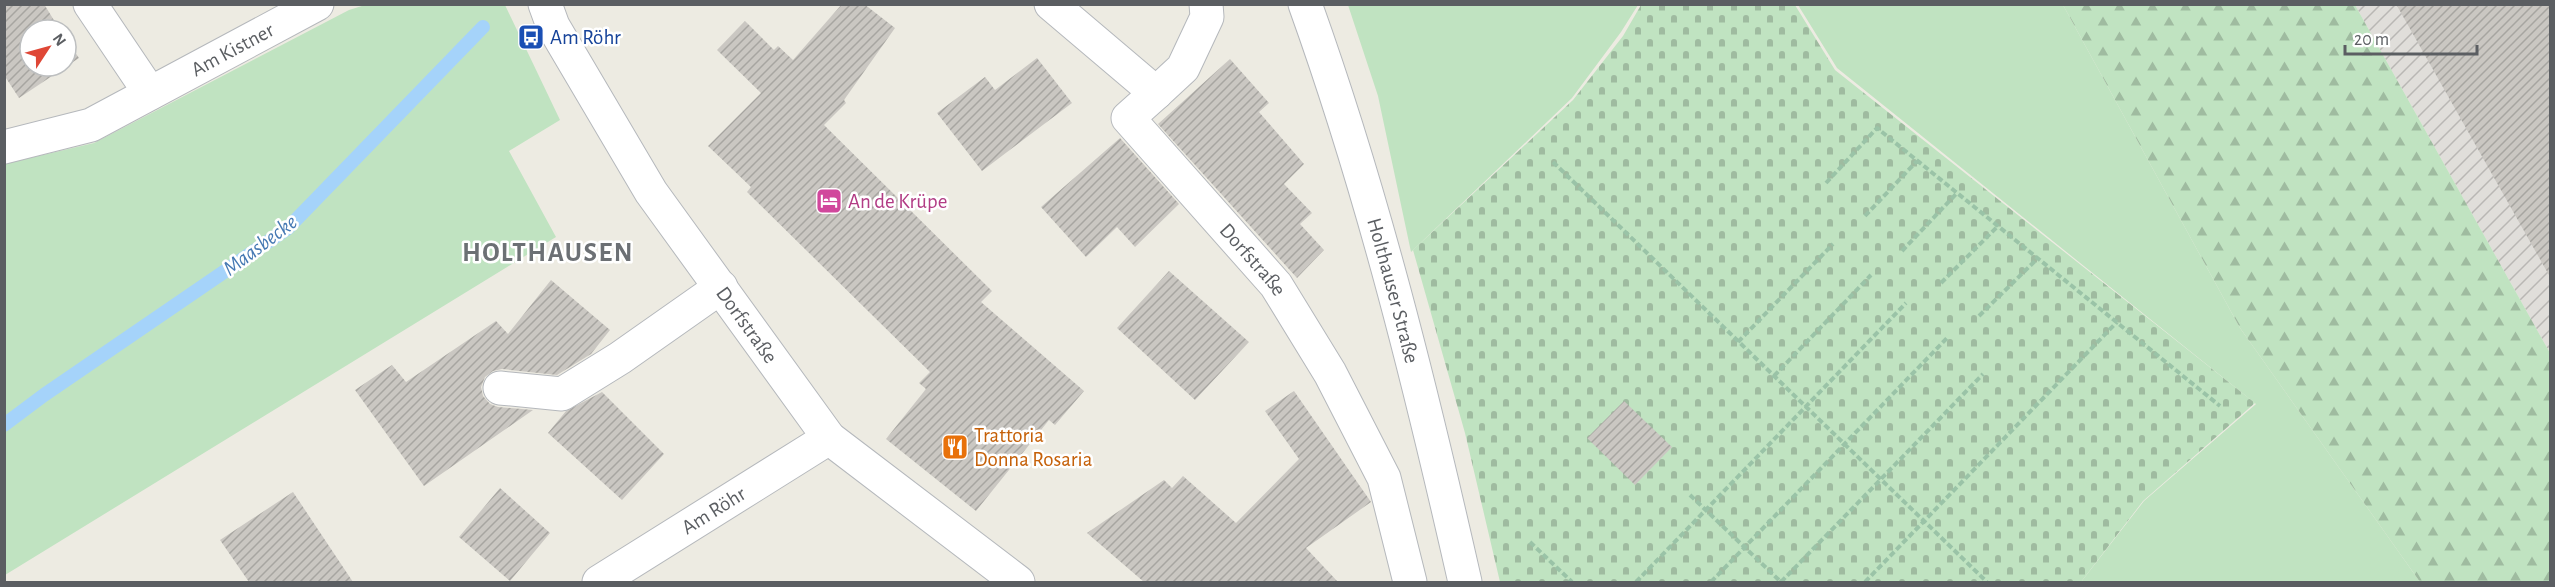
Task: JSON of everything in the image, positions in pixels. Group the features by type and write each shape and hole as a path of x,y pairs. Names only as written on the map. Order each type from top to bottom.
{"street":[{"path":"90,4 150,93"},
{"name":"Am Kistner","path":"4,147 91,125 317,4"},
{"name":"Dorfstraße","path":"545,4 553,26 651,192 829,438 1018,582"},
{"path":"1051,4 1156,93 1183,68 1207,17 1206,4"},
{"name":"Holthauser Straße","path":"1305,4 1376,227 1433,438 1465,582"},
{"name":"Dorfstraße","path":"1156,93 1128,118 1276,285 1330,373 1384,478 1410,582"},
{"path":"500,388 562,394 620,358 721,287"},
{"name":"Am Röhr","path":"599,582 829,438"}],"path":[{"path":"1826,183 1877,128 2220,406"},
{"path":"1865,216 1917,161"},
{"path":"1552,162 1987,582"},
{"path":"1902,250 1957,193"},
{"path":"1941,283 1998,226"},
{"path":"1738,342 1833,244"},
{"path":"1979,316 2038,258"},
{"path":"1774,376 1871,276"},
{"path":"1636,582 1906,303"},
{"path":"1865,582 2117,322"},
{"path":"1712,582 1947,338"},
{"path":"1690,495 1781,582 1983,374"},
{"path":"1530,542 1572,582"}],"shaded area":[{"path":"2355,5 2550,5 2550,353"}],"green space":[{"path":"365,5 505,5 560,120 509,151 556,237 5,575 4,164 94,143 349,10"},
{"path":"1348,5 1638,5 1572,98 1411,252 1378,96"},
{"path":"1641,5 1795,5 1835,70 2255,403 2143,501 2081,582 1500,582 1465,433 1413,250 1573,100 1623,36"},
{"path":"1798,5 2063,5 2240,328 2420,582 2081,582 2144,501 2256,404 1837,68"},
{"path":"2063,5 2355,5 2550,353 2550,582 2420,582 2240,328"}],"building":[{"path":"4,4 44,4 53,18 18,18 18,78 49,78 19,98 4,75"},
{"path":"842,4 864,4 895,28 844,100 846,103 824,125 992,291 981,302 1084,391 1055,425 1049,420 976,511 886,439 926,389 919,383 930,372 747,192 751,187 708,146 761,93 717,50 745,21 774,50 778,46 793,60"},
{"path":"2396,4 2550,4 2550,277"},
{"path":"1037,58 1072,103 982,171 937,113 985,77 995,90"},
{"path":"1230,59 1269,103 1259,112 1304,164 1284,184 1312,213 1300,224 1324,250 1297,278 1158,124"},
{"path":"1120,138 1179,204 1135,247 1117,227 1086,257 1041,207"},
{"path":"1169,271 1249,342 1195,400 1117,328"},
{"path":"551,280 610,330 591,354 557,375 502,369 493,371 485,377 481,387 483,396 490,404 498,407 533,410 424,486 355,390 392,365 406,382 496,321 508,334"},
{"path":"1294,391 1371,502 1306,548 1338,582 1144,582 1087,533 1164,480 1172,488 1183,476 1236,523 1299,459 1265,411"},
{"path":"602,392 664,454 622,500 548,433 566,411"},
{"path":"1624,401 1672,447 1635,485 1587,438"},
{"path":"500,488 550,533 510,581 459,537"},
{"path":"293,492 353,582 249,582 220,540"}],"waterway":[{"name":"Maasbecke","path":"4,425 44,395 288,228 483,27"}],"place":[{"name":"Am Röhr","path":"531,37"},
{"name":"An de Krüpe","path":"829,201"},
{"name":"Trattoria Donna Rosaria","path":"955,447"}],"district":[{"name":"HOLTHAUSEN","path":"548,252"}]}
